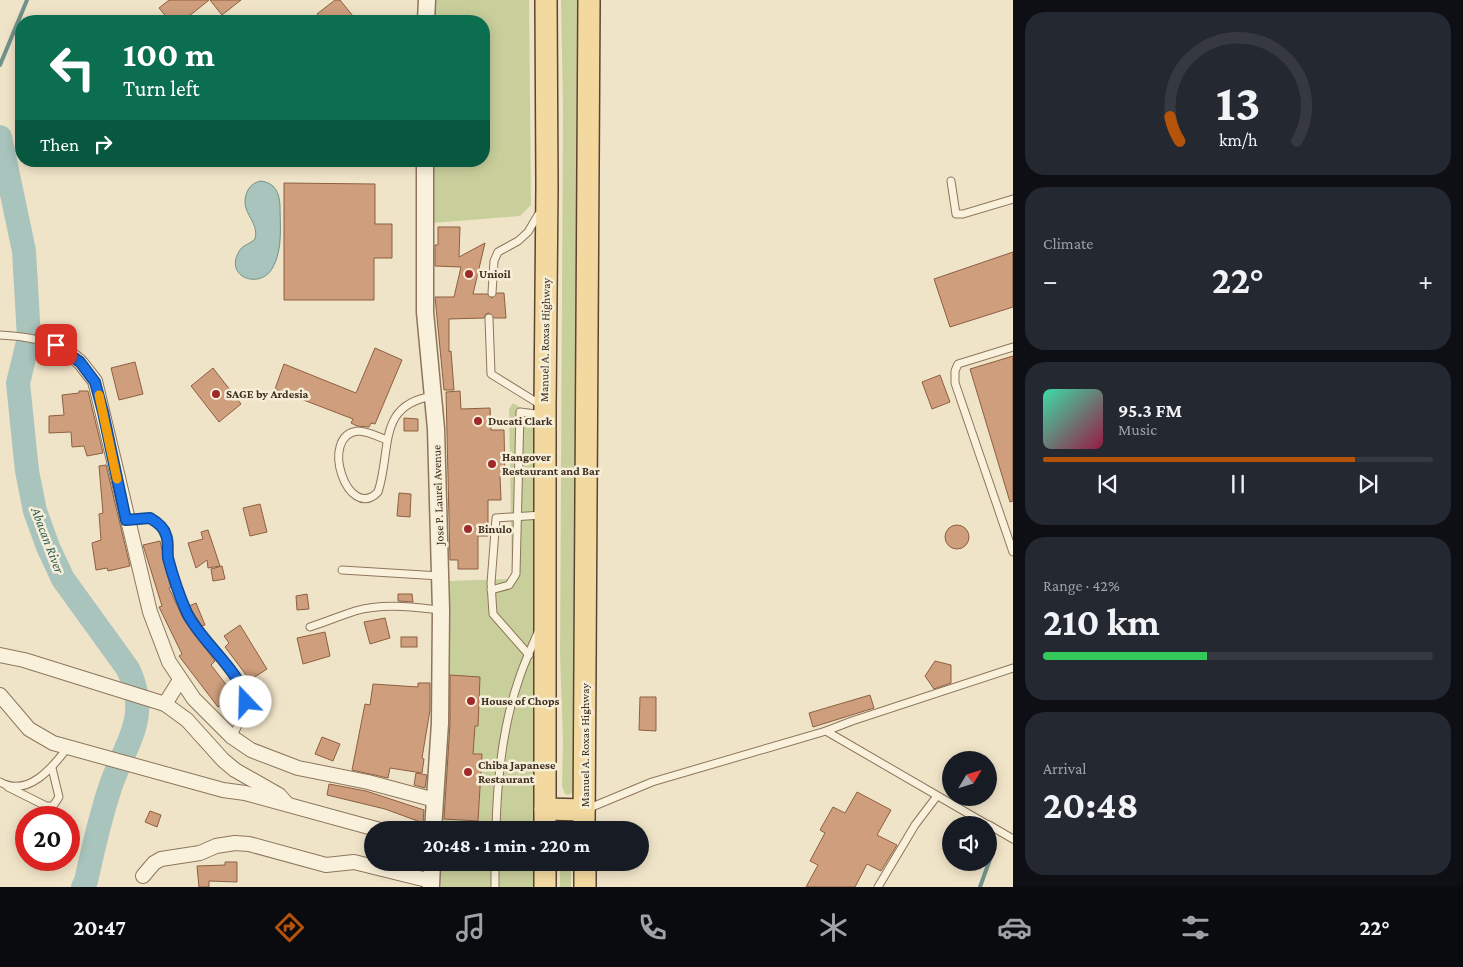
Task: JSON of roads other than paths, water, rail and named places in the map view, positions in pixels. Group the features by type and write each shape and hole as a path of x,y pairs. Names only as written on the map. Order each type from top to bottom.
{"main road":[{"name":"Manuel A. Roxas Highway","path":"545,821 545,411 548,186 546,0"},
{"name":"Manuel A. Roxas Highway","path":"584,820 589,0"},
{"path":"545,809 584,820"},
{"path":"544,887 545,871"},
{"path":"585,871 585,887"}],"street":[{"path":"426,0 426,15"},
{"name":"Jose P. Laurel Avenue","path":"425,167 425,312 434,396 439,492 441,610 441,679 434,821"},
{"path":"65,350 80,362 95,382 126,520 150,612 169,662 180,680 214,721 251,750 298,768 368,782 435,800"},
{"path":"0,655 24,660 165,704 188,720 222,760 235,770 279,795 287,810"},
{"path":"165,704 180,680"},
{"path":"0,695 28,729 52,743 223,790 245,793 270,805 352,828 364,833"},
{"path":"352,828 364,829"},
{"path":"143,876 161,858 200,853 216,846 235,843 249,844 326,865 354,862 431,884 432,871"}],"lane":[{"path":"951,181 956,214 963,214 1013,199"},
{"path":"492,293 494,261 498,252 518,241 528,232 536,221 548,186"},
{"path":"489,318 492,374 545,411"},
{"path":"0,335 29,338 56,345 65,350"},
{"path":"1013,347 958,364 955,371 955,383 1013,552"},
{"path":"388,440 361,431 352,433 343,441 339,448 338,458 344,480 354,495 362,499 368,499 378,492 394,418 404,405 421,398 434,396"},
{"path":"491,590 509,585 516,574 520,412 545,411"},
{"path":"528,655 493,614 491,590 496,518 545,515"},
{"path":"126,520 150,518 162,528 166,535 168,556 180,598 188,616 245,692 244,714 232,737"},
{"path":"342,570 440,576"},
{"path":"310,627 356,611 371,608 404,606 441,610"},
{"path":"497,821 501,758 509,714 518,682 545,613"},
{"path":"584,820 660,780 826,731 1013,668"},
{"path":"826,731 972,816"},
{"path":"8,787 26,785 52,768 68,747"},
{"path":"0,782 46,806 52,806 58,798 52,768"},
{"path":"878,887 914,825 937,796"},
{"path":"997,830 1013,839"},
{"path":"494,887 495,871"}],"water":[{"path":"261,181 273,186 279,196 280,245 273,267 267,274 253,279 245,278 239,274 236,267 236,259 241,248 255,239 256,232 245,204 245,198 250,187"}],"waterway":[{"path":"21,15 27,0"},
{"path":"0,65 15,29"},
{"name":"Abacan River","path":"0,137 24,251 29,338 18,383 27,471 35,511 48,547 63,579 128,669 137,701 134,729 107,797 83,887"},
{"path":"980,887 986,871"}],"place":[{"name":"Unioil","path":"469,274"},
{"name":"SAGE by Ardesia","path":"216,394"},
{"name":"Ducati Clark","path":"478,421"},
{"name":"Hangover Restaurant and Bar","path":"492,464"},
{"name":"Binulo","path":"468,529"},
{"name":"House of Chops","path":"471,701"},
{"name":"Chiba Japanese Restaurant","path":"468,772"}]}
